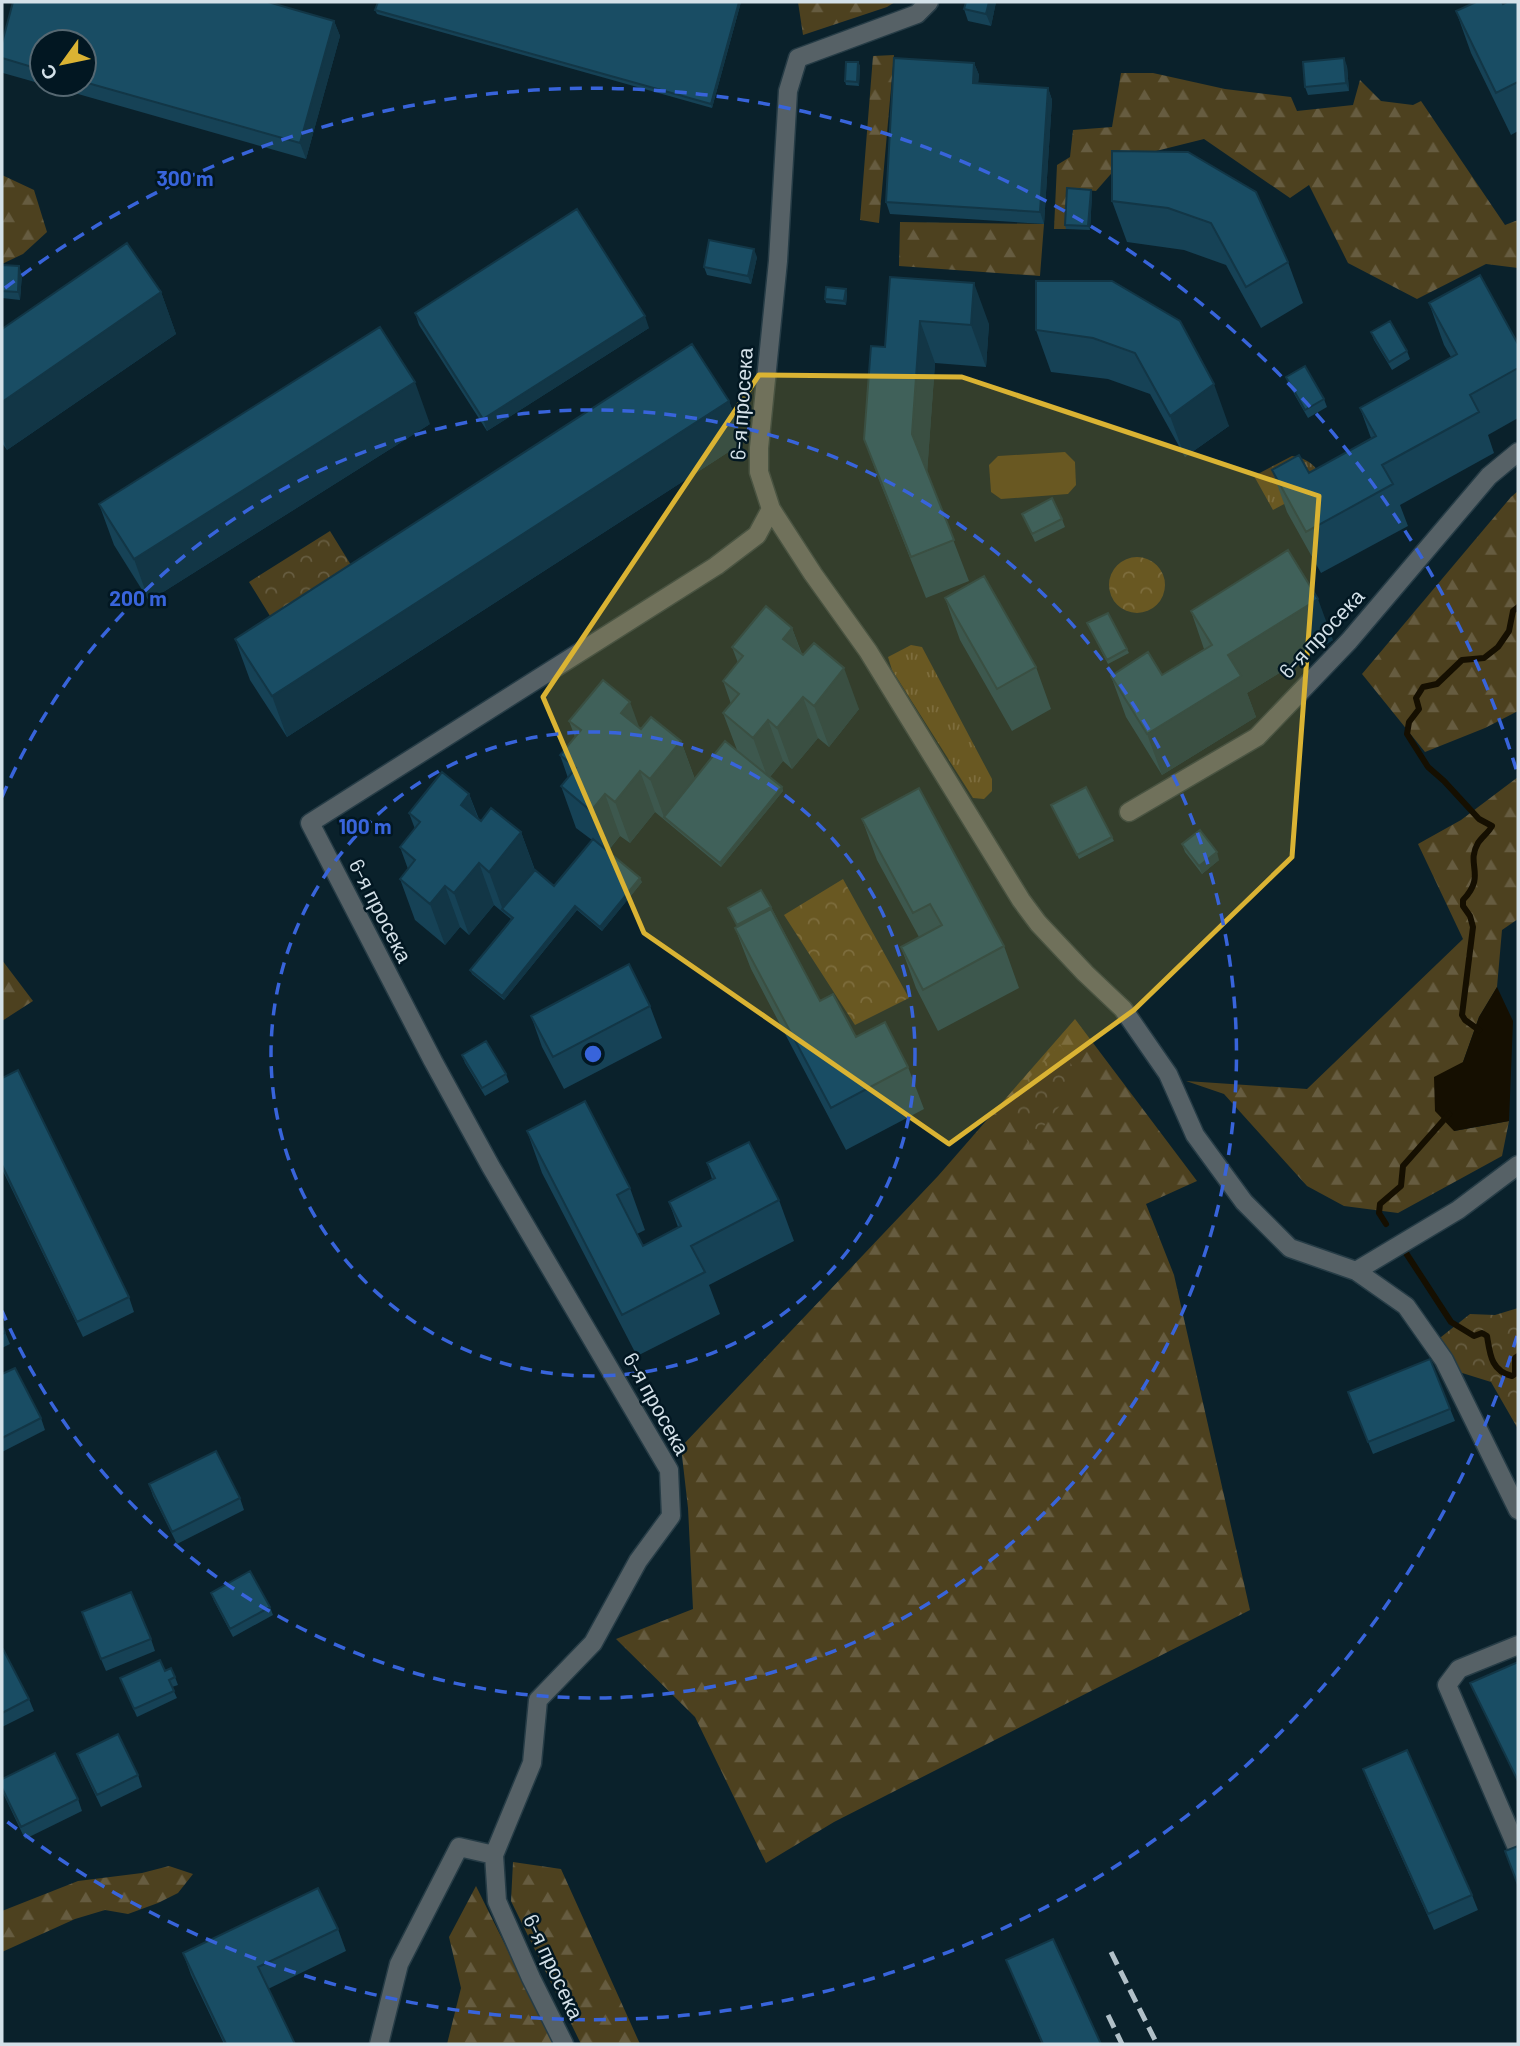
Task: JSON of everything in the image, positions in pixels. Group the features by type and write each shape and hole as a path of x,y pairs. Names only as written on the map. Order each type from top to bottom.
{"street":[{"name":"6-я просека","path":"564,2044 497,1901 494,1855 532,1763 538,1700 593,1643 638,1562 671,1516 669,1470 491,1167 426,1049 310,823 716,566 757,535 771,509 759,472 759,448 778,261 788,91 797,58 917,14 929,2"},
{"name":"6-я просека","path":"1129,812 1257,737 1349,641 1489,476 1518,452"},
{"path":"771,509 868,651 1021,900 1038,923 1123,1009 1168,1074 1195,1135 1244,1202 1290,1248 1356,1271 1406,1306 1444,1360 1518,1510"},
{"path":"1356,1271 1458,1210 1518,1165"},
{"path":"1518,1645 1459,1669 1447,1685 1518,1850"},
{"path":"379,2044 398,1964 459,1847 494,1855"}],"highlighted area":[{"path":"759,375 962,377 1319,496 1292,857 1134,1010 949,1144 644,933 543,697"}],"green space":[{"path":"798,2 895,2 803,35"},
{"path":"894,55 879,223 860,220 873,56"},
{"path":"1121,73 1153,73 1225,89 1291,97 1297,111 1353,105 1360,80 1381,101 1413,105 1421,101 1505,225 1518,220 1518,268 1486,264 1417,299 1348,263 1309,185 1290,198 1204,139 1124,159 1096,191 1066,188 1066,229 1054,229 1057,165 1070,157 1073,130 1112,127"},
{"path":"2,175 34,190 47,232 23,254 2,264"},
{"path":"900,222 1044,224 1040,276 899,266"},
{"path":"1065,452 1075,462 1076,485 1068,494 1001,499 991,492 989,465 998,456"},
{"path":"1292,456 1312,464 1325,482 1273,510 1254,476"},
{"path":"1518,491 1518,711 1485,728 1425,752 1362,674"},
{"path":"330,531 351,565 270,616 249,582"},
{"path":"1137,557 1152,562 1160,570 1165,585 1160,600 1152,608 1137,613 1122,608 1114,600 1109,585 1114,570 1122,562"},
{"path":"911,645 922,647 992,779 992,791 984,799 973,798 892,670 888,657"},
{"path":"1518,777 1518,919 1502,930 1497,987 1479,1017 1463,1062 1454,1131 1509,1121 1502,1156 1398,1213 1344,1206 1307,1186 1224,1094 1186,1081 1307,1089 1463,939 1418,844 1461,820"},
{"path":"843,879 909,998 855,1025 784,915"},
{"path":"2,960 33,1001 2,1021"},
{"path":"1075,1019 1197,1181 1146,1204 1174,1275 1250,1610 834,1822 766,1863 695,1717 616,1639 693,1609 688,1508 681,1447 938,1176"},
{"path":"1060,1044 1080,1080 1029,1145 1011,1098"},
{"path":"1518,1308 1518,1429 1491,1382 1459,1372 1436,1341 1470,1314 1495,1315"},
{"path":"513,1862 561,1869 640,2044 581,2044 511,1901"},
{"path":"169,1866 193,1874 178,1893 128,1914 105,1910 75,1919 2,1952 2,1911 78,1881 142,1873"},
{"path":"476,1886 554,2044 447,2044 461,1988 449,1937"}],"shaded area":[{"path":"1497,987 1513,1021 1509,1121 1454,1131 1435,1111 1434,1077 1463,1062 1479,1017"}],"building":[{"path":"13,2 268,2 334,21 300,143 98,86 98,28 28,28 28,66 2,58 2,43"},
{"path":"378,2 739,2 711,104 375,10"},
{"path":"966,2 989,2 986,14 964,9"},
{"path":"1476,2 1518,2 1518,82 1496,93 1456,11"},
{"path":"894,58 974,63 973,83 1048,88 1040,212 886,202"},
{"path":"1344,58 1346,83 1305,87 1303,62"},
{"path":"846,62 858,62 857,82 845,81"},
{"path":"1112,151 1188,152 1256,192 1288,262 1246,287 1211,223 1168,208 1112,201"},
{"path":"1067,188 1091,190 1088,226 1065,225"},
{"path":"577,209 645,316 483,419 415,313"},
{"path":"709,240 754,249 748,276 704,267"},
{"path":"127,243 161,292 2,402 2,329"},
{"path":"2,265 19,266 18,292 2,291"},
{"path":"1480,275 1518,344 1518,368 1470,395 1479,412 1382,465 1393,484 1306,532 1272,470 1299,455 1309,473 1376,436 1360,408 1457,354 1429,303"},
{"path":"890,277 974,283 971,325 920,321 912,434 954,540 911,557 864,439 871,346 885,347"},
{"path":"1036,281 1112,281 1180,321 1214,384 1170,416 1135,353 1093,338 1036,330"},
{"path":"826,287 846,289 844,301 825,299"},
{"path":"1390,321 1407,351 1389,362 1371,332"},
{"path":"380,327 415,382 134,559 99,504"},
{"path":"692,344 729,401 272,696 235,639"},
{"path":"1305,366 1324,399 1305,410 1286,377"},
{"path":"1052,498 1062,519 1032,534 1022,514"},
{"path":"1288,550 1318,599 1228,655 1241,676 1147,734 1111,676 1148,652 1162,675 1212,645 1191,611"},
{"path":"984,576 1036,667 997,689 945,598"},
{"path":"766,606 792,628 783,639 803,655 814,643 844,668 814,706 803,697 777,728 768,720 753,738 723,713 739,694 723,681 743,656 732,647"},
{"path":"1108,613 1127,649 1107,660 1087,623"},
{"path":"603,680 630,702 621,713 641,729 651,717 681,741 650,779 640,771 615,802 605,794 591,811 561,786 576,768 560,755 581,730 569,721"},
{"path":"725,741 782,787 720,863 664,817"},
{"path":"442,772 469,794 461,805 481,821 491,808 521,832 489,872 479,863 454,893 445,886 430,904 400,879 415,860 400,847 420,822 409,813"},
{"path":"1086,787 1112,837 1077,855 1051,805"},
{"path":"919,788 1004,946 923,990 901,947 942,925 930,904 913,913 862,819"},
{"path":"1200,830 1217,852 1199,866 1182,844"},
{"path":"593,839 640,878 600,927 575,906 502,996 470,970 513,918 502,909 535,870 554,886"},
{"path":"761,890 771,907 737,925 728,908"},
{"path":"771,909 820,1001 833,994 856,1037 885,1022 908,1067 831,1108 735,928"},
{"path":"629,964 650,1006 553,1057 531,1016"},
{"path":"486,1041 506,1074 482,1088 462,1055"},
{"path":"18,1070 129,1297 77,1322 2,1165 2,1078"},
{"path":"585,1101 630,1188 617,1195 643,1246 681,1226 669,1202 715,1178 707,1163 749,1142 779,1200 691,1246 705,1272 622,1315 527,1131"},
{"path":"1430,1359 1450,1409 1368,1442 1348,1392"},
{"path":"15,1368 41,1418 2,1438 2,1374"},
{"path":"216,1451 240,1498 172,1532 149,1484"},
{"path":"250,1571 270,1607 230,1629 211,1593"},
{"path":"131,1592 151,1639 101,1659 82,1612"},
{"path":"2,1649 29,1699 2,1713"},
{"path":"160,1660 165,1671 171,1668 175,1677 169,1680 174,1691 134,1709 120,1678"},
{"path":"1518,1662 1518,1781 1470,1683"},
{"path":"118,1734 138,1775 97,1795 77,1754"},
{"path":"1407,1750 1472,1895 1428,1914 1363,1769"},
{"path":"55,1753 78,1799 21,1827 2,1788 2,1779"},
{"path":"1518,1846 1518,1885 1505,1851"},
{"path":"318,1888 338,1929 258,1967 295,2044 226,2044 183,1953"},
{"path":"1053,1939 1101,2044 1043,2044 1006,1960"}],"waterway":[{"path":"1479,1030 1462,1015 1473,927 1463,900 1474,884 1474,858 1478,843 1492,826 1479,819 1428,767 1407,734 1409,722 1419,709 1416,698 1423,687 1437,684 1462,660 1484,658 1498,647 1509,631 1513,611 1518,607"},
{"path":"1386,1224 1379,1213 1380,1204 1401,1186 1403,1166 1449,1114"},
{"path":"1406,1253 1451,1322 1474,1336 1482,1333 1487,1336 1493,1361 1500,1370 1512,1376 1515,1374 1515,1358 1518,1356"}],"railway":[{"path":"1111,1952 1157,2044"},
{"path":"1108,2015 1122,2044"}]}
